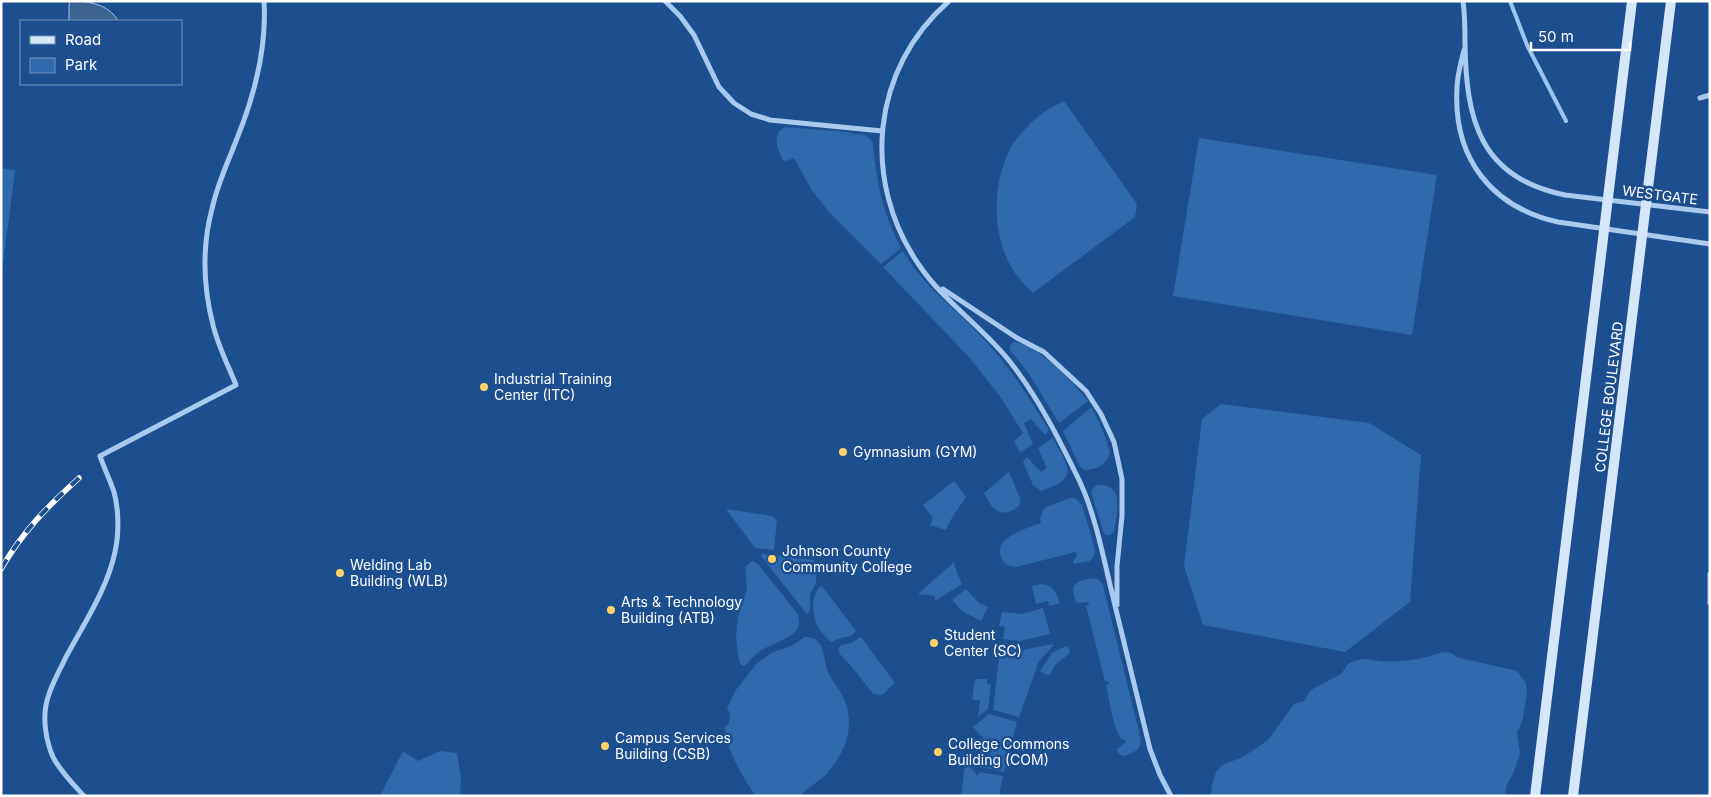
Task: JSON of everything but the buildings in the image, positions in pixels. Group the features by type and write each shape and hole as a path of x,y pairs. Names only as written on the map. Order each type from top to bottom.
{"main road":[{"name":"COLLEGE BOULEVARD","path":"1535,796 1632,1"},
{"name":"COLLEGE BOULEVARD","path":"1574,796 1670,1"}],"street":[{"path":"84,796 53,757 47,738 45,720 46,704 52,685 102,589 115,552 117,512 114,492 100,456 236,385 219,344 209,308 205,266 206,247 213,205 251,100 257,76 262,52 264,1"},
{"path":"665,1 680,16 694,35 719,87 734,103 751,114 770,120 882,131"},
{"path":"949,1 923,28 906,51 895,75 882,131 885,188 894,220 916,260 936,285 990,337 1011,363 1046,415 1085,494 1150,749 1171,796"},
{"path":"1463,1 1465,44 1457,88 1458,120 1465,149 1475,168 1503,198 1521,210 1540,218 1710,244"},
{"name":"WESTGATE","path":"1465,44 1468,88 1473,119 1486,147 1500,164 1515,177 1547,191 1710,212"},
{"path":"1700,98 1710,95"},
{"path":"936,285 1017,338 1044,352 1086,391 1101,414 1114,442 1122,479 1122,516 1117,566 1116,613"},
{"path":"1710,574 1710,603"}],"green space":[{"path":"1064,101 1137,204 1135,217 1033,293 1015,273 1001,242 996,208 998,190 1006,157 1014,142 1040,115"},
{"path":"785,127 848,132 865,135 871,139 881,197 901,248 881,264 829,212 811,189 794,158 786,161 781,157 777,146 777,138 779,131"},
{"path":"1199,138 1437,175 1412,335 1173,296"},
{"path":"1,168 15,170 1,280"},
{"path":"903,251 927,284 998,355 1025,392 1049,430 1045,435 1031,419 1024,423 1033,444 1020,453 1014,441 1023,433 999,395 969,357 883,267"},
{"path":"1014,342 1034,350 1044,357 1088,401 1059,423 1029,374 1010,350 1010,345"},
{"path":"1221,404 1369,423 1421,455 1410,602 1345,652 1203,625 1184,566 1202,419"},
{"path":"1092,408 1110,451 1104,463 1093,469 1085,470 1080,467 1063,431"},
{"path":"1053,438 1064,457 1067,470 1066,475 1063,481 1041,491 1033,485 1023,462 1027,457 1041,472 1047,468 1038,448"},
{"path":"1009,472 1020,498 1020,504 1011,511 997,511 984,493"},
{"path":"954,481 966,497 946,530 930,525 933,518 923,505"},
{"path":"1098,485 1113,489 1116,494 1117,509 1114,532 1110,535 1106,535 1103,531 1091,492"},
{"path":"1070,498 1075,498 1082,505 1095,549 1095,554 1090,561 1074,564 1073,561 1077,556 1076,552 1016,567 1009,566 1003,562 1000,550 1002,544 1007,539 1013,534 1041,523 1040,519 1044,508"},
{"path":"726,509 772,516 777,520 774,550 755,548"},
{"path":"762,554 814,560 817,567 816,583 810,594 810,610 807,614 761,556"},
{"path":"752,561 758,564 797,613 799,621 795,632 761,651 743,666 740,664 736,637 738,617 747,589 745,567"},
{"path":"954,562 962,584 935,601 935,596 918,594"},
{"path":"1094,578 1103,585 1141,740 1139,747 1135,751 1123,756 1118,753 1117,749 1126,742 1124,739 1122,740 1114,721 1106,685 1109,684 1108,681 1105,681 1086,606 1089,605 1088,602 1077,603 1073,592 1075,584 1078,582"},
{"path":"1041,584 1052,588 1060,603 1049,606 1048,601 1036,604 1032,586"},
{"path":"822,586 856,631 851,636 831,642 818,627 814,617 813,605 815,593"},
{"path":"966,589 979,603 988,607 981,621 962,611 952,600"},
{"path":"1043,608 1050,634 1020,641 1003,639 1005,627 999,626 1002,612 1022,614"},
{"path":"805,637 812,638 820,644 828,672 844,699 849,718 845,746 828,773 799,796 756,796 732,754 726,736 725,727 729,723 730,714 727,708 736,690 757,663 773,652 791,646"},
{"path":"861,637 895,683 882,695 873,694 839,653 838,649 841,645 851,643"},
{"path":"1053,644 1039,661 1019,717 993,710 1000,649 1022,650"},
{"path":"1066,646 1070,649 1069,654 1056,664 1050,674 1047,675 1040,671 1052,653"},
{"path":"1442,652 1517,671 1526,683 1527,694 1522,722 1517,732 1520,754 1513,774 1507,784 1505,796 1211,796 1216,772 1222,765 1243,757 1268,740 1294,704 1304,701 1311,690 1341,674 1348,664 1364,659 1386,661 1411,660"},
{"path":"975,679 987,679 987,684 991,684 988,709 978,717 980,701 972,699"},
{"path":"989,714 1017,722 1004,772 981,767 984,739 973,727"},
{"path":"403,751 418,761 440,751 457,753 461,777 460,796 380,796"},
{"path":"965,765 968,765 978,776 979,772 1003,776 999,796 961,796"}],"shaded area":[{"path":"70,1 91,3 104,7 117,20 69,20"}],"waterway":[{"path":"1510,1 1527,45 1566,121"}],"railway":[{"path":"1,569 9,555 36,520 79,478"}],"place":[{"name":"Industrial Training Center (ITC)","path":"484,387"},
{"name":"Gymnasium (GYM)","path":"843,452"},
{"name":"Johnson County Community College","path":"772,559"},
{"name":"Welding Lab Building (WLB)","path":"340,573"},
{"name":"Arts & Technology Building (ATB)","path":"611,610"},
{"name":"Student Center (SC)","path":"934,643"},
{"name":"Campus Services Building (CSB)","path":"605,746"},
{"name":"College Commons Building (COM)","path":"938,752"}]}
